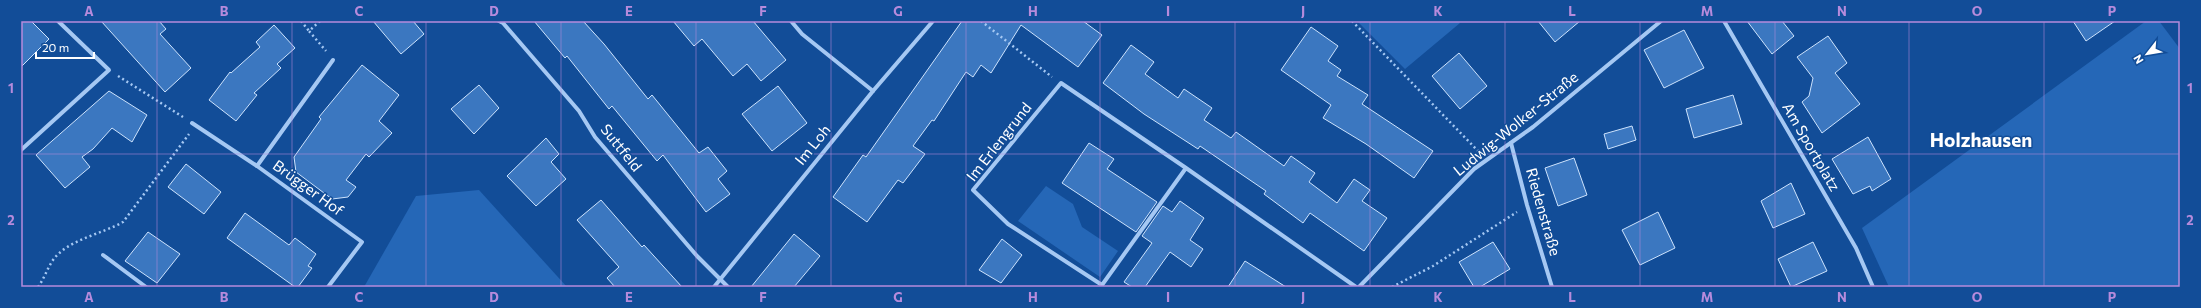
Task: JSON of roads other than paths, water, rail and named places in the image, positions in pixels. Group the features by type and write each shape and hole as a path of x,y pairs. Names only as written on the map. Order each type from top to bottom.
{"street":[{"path":"21,150 109,70 58,21"},
{"name":"Suttfeld","path":"499,21 503,23 579,111 599,142 697,256 728,287"},
{"path":"791,21 802,34 873,91"},
{"name":"Im Loh","path":"714,287 873,91 933,21"},
{"name":"Ludwig-Wolker-Straße","path":"1357,287 1474,169 1533,127 1661,21"},
{"name":"Am Sportplatz","path":"1724,21 1856,248 1873,287"},
{"path":"257,166 333,60"},
{"name":"Im Erlengrund","path":"1060,83 1186,168 1102,285 1008,224 973,190 1060,83"},
{"name":"Brügger Hof","path":"192,123 257,166 362,242 328,287"},
{"name":"Riedenstraße","path":"1511,143 1527,205 1552,287"},
{"path":"1186,168 1357,287"},
{"path":"103,255 146,287"}],"district":[{"name":"Holzhausen","path":"1981,140"}]}
